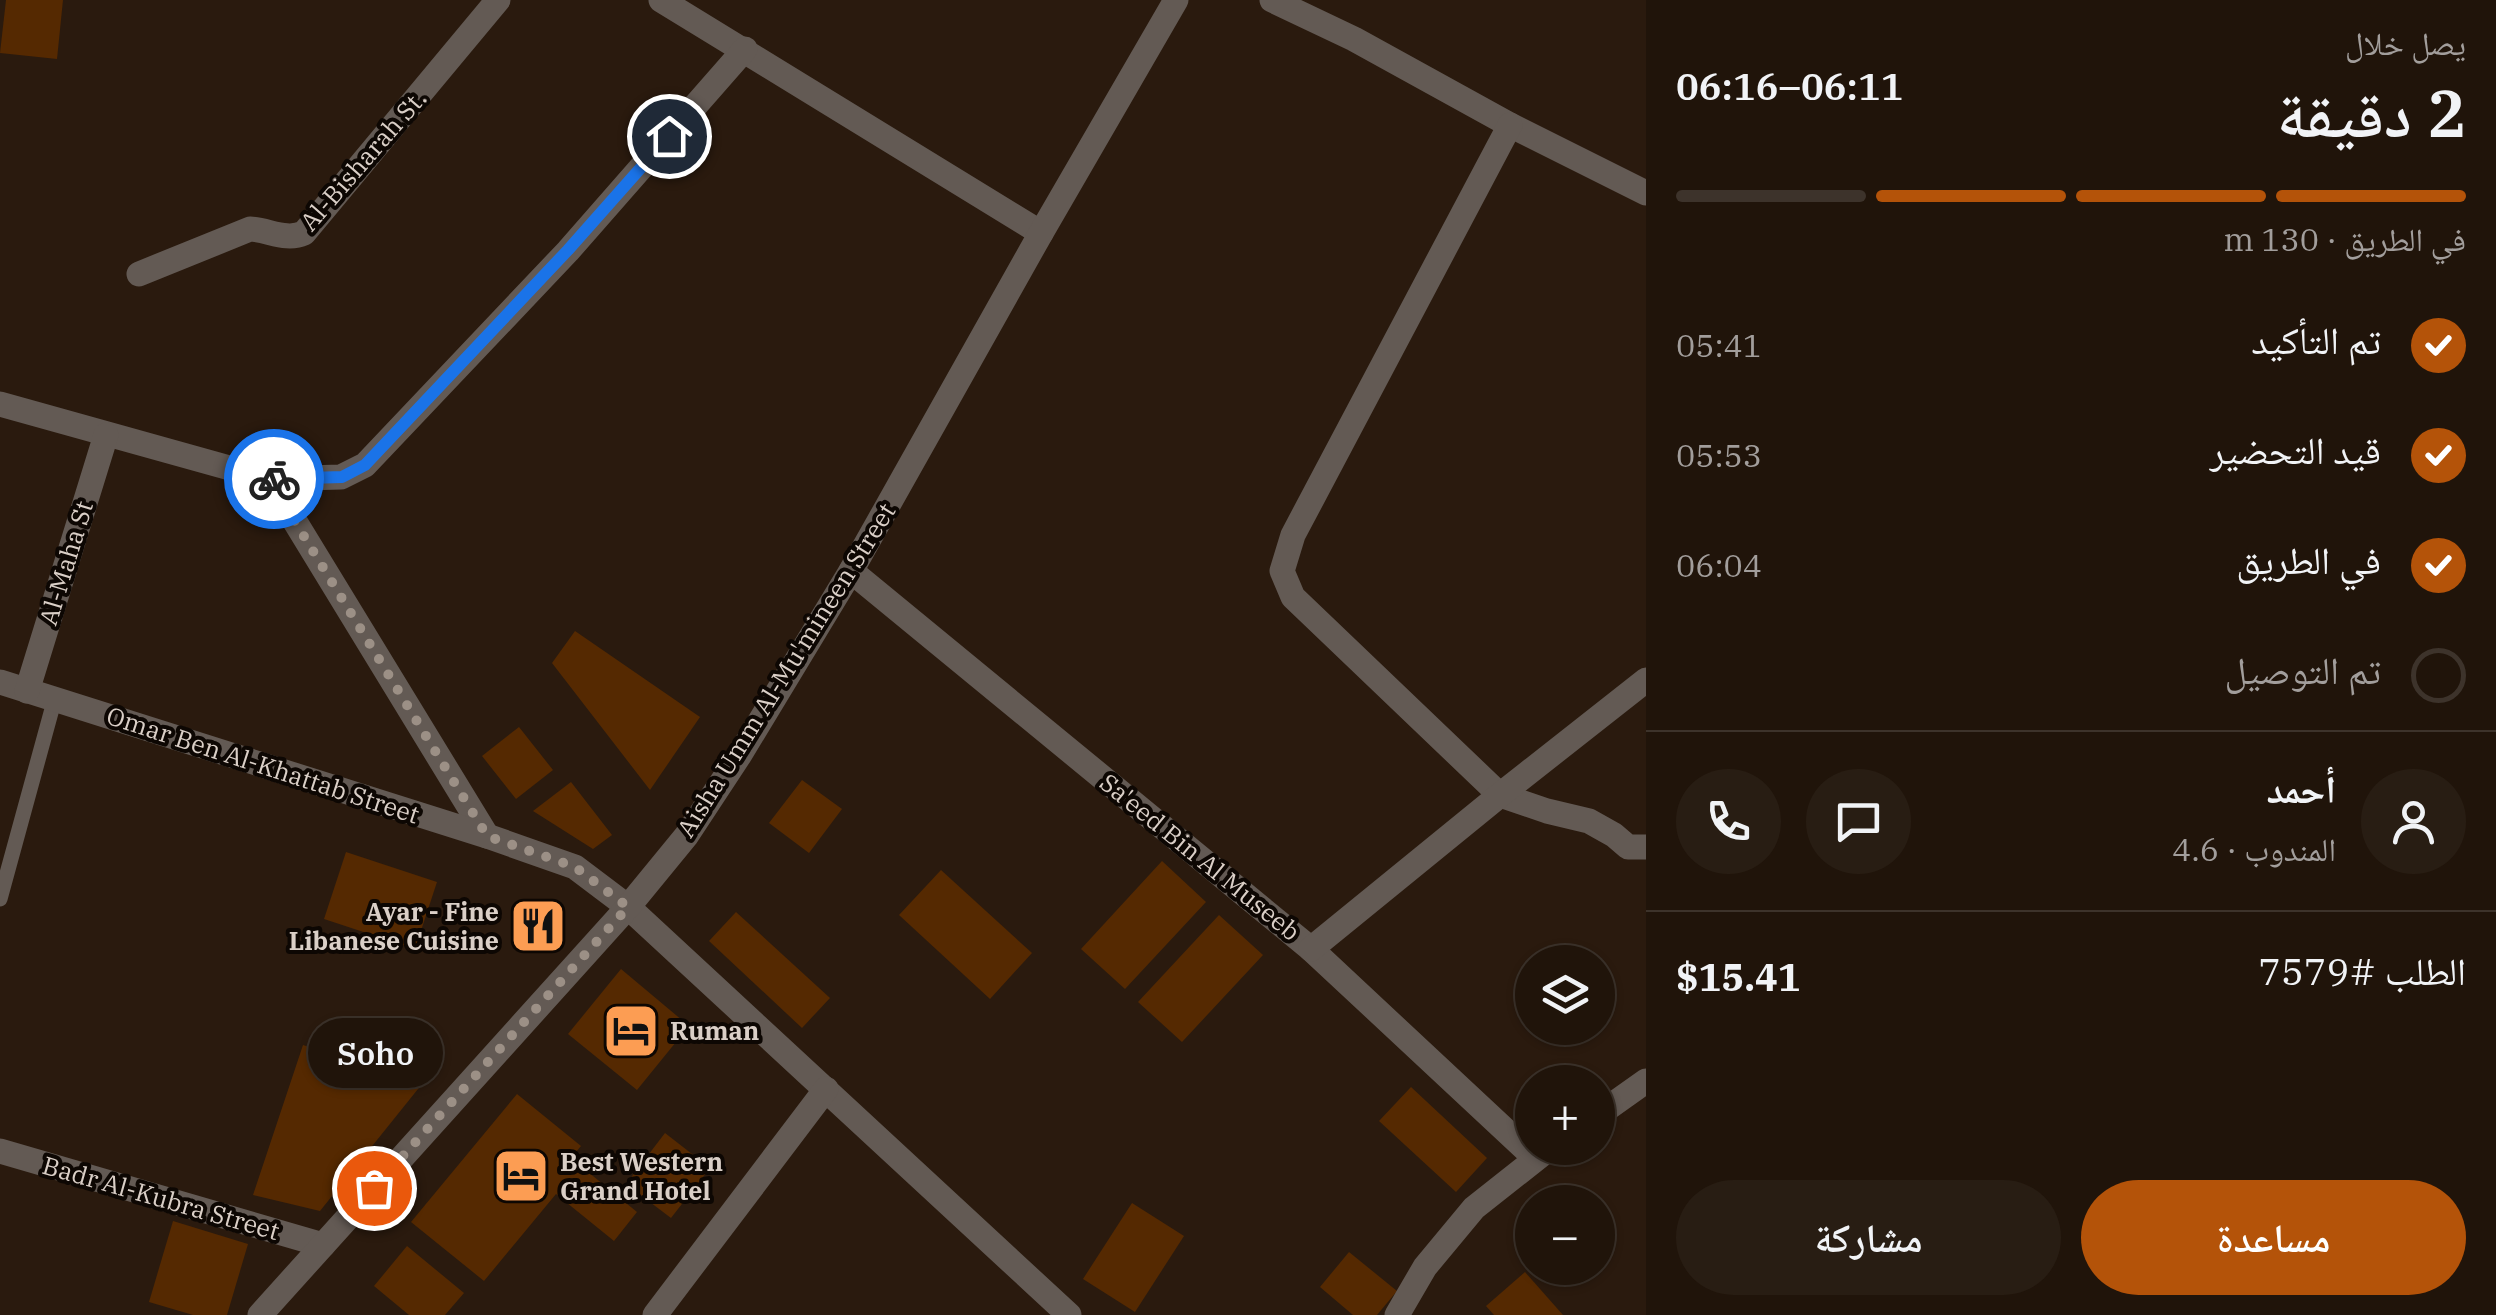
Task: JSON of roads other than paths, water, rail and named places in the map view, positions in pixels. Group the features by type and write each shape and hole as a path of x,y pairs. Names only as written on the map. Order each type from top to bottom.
{"street":[{"name":"Al-Bisharah St.","path":"139,274 250,229 295,237 304,233 498,0"},
{"path":"661,0 1042,233"},
{"name":"Aisha Umm Al-Mu'mineen Street","path":"260,1315 628,907 686,836 851,571 1176,0"},
{"path":"1272,0 1646,193"},
{"path":"0,404 269,479 342,477 365,465 568,250 745,49"},
{"path":"1510,124 1293,535 1282,571 1293,597 1500,794 1589,822 1628,847 1646,847"},
{"name":"Al-Maha St","path":"26,691 106,435"},
{"path":"269,479 487,836"},
{"name":"Sa'eed Bin Al Museeb","path":"851,571 1311,948 1515,1129"},
{"path":"1311,948 1646,680"},
{"name":"Omar Ben Al-Khattab Street","path":"0,682 575,867 628,907 1064,1313"},
{"path":"1615,1102 1646,1081"},
{"path":"655,1315 826,1089"},
{"name":"Badr Al-Kubra Street","path":"0,1151 322,1244"},
{"path":"1397,1315 1425,1268 1474,1208 1527,1165"}],"lane":[{"path":"0,899 55,698"}],"place":[{"name":"Ayar - Fine Libanese Cuisine","path":"538,926"},
{"name":"Ruman","path":"631,1031"},
{"name":"Best Western Grand Hotel","path":"521,1176"},
{"name":"Soho","path":"374,1188"}]}
